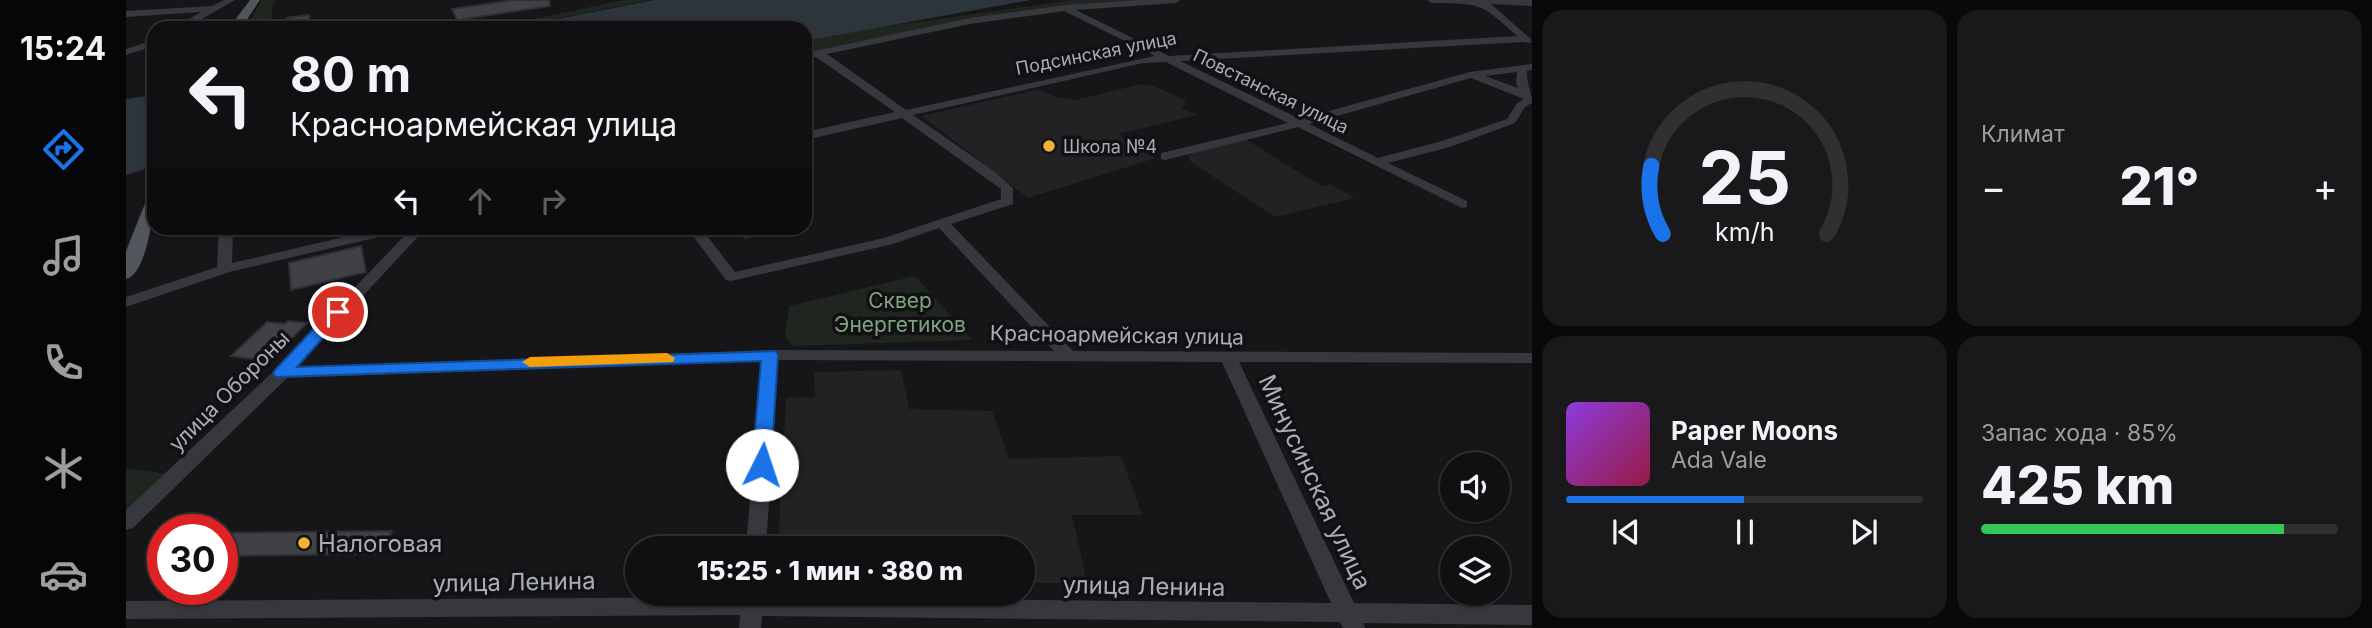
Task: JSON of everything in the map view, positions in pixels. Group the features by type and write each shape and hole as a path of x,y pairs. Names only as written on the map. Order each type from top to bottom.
{"main road":[{"path":"240,21 255,0"},
{"path":"126,274 147,219"}],"street":[{"path":"192,21 231,0"},
{"path":"812,54 970,21 1065,8 1176,0"},
{"path":"1431,0 1532,4"},
{"path":"1475,2 1492,8 1528,41"},
{"name":"Повстанская улица","path":"1065,8 1462,204"},
{"path":"126,14 214,9"},
{"name":"Подсинская улица","path":"812,134 1162,57 1528,41"},
{"path":"126,52 147,45"},
{"path":"699,235 732,278 888,241 1008,201 1007,188 818,53"},
{"path":"1165,156 1299,123 1470,75 1527,69 1521,83 1530,96"},
{"path":"1470,75 1530,96"},
{"path":"1376,162 1446,144 1511,121 1521,105 1530,100 1530,96"},
{"path":"942,223 1068,356"},
{"path":"224,269 226,235"},
{"path":"126,302 224,269 369,235"},
{"name":"улица Обороны","path":"126,522 282,373 412,235"},
{"path":"757,536 770,355"},
{"name":"Красноармейская улица","path":"282,373 770,355 1532,359"},
{"name":"Минусинская улица","path":"1229,359 1351,622"},
{"name":"улица Ленина","path":"126,610 751,609 1351,622 1532,615"}],"shaded area":[{"path":"654,0 1031,0 812,40 812,21 548,21"},
{"name":"Школа №4","path":"1142,84 1154,86 1186,101 1182,108 1197,115 1118,134 1156,158 1028,198 922,116 1040,89 1053,96 1075,100"},
{"path":"147,96 147,168 126,175 126,99"},
{"path":"1245,139 1313,181 1323,186 1330,184 1355,198 1275,217 1191,162 1188,153"},
{"path":"901,370 909,409 992,411 1009,459 1121,456 1142,515 1072,515 1087,583 1035,583 1035,536 779,536 786,398 815,397 814,372"}],"green space":[{"path":"262,0 277,0 273,3 271,21 249,21"},
{"path":"624,0 650,0 544,21 524,21"},
{"path":"1073,0 1148,0 967,20 812,53 812,40 860,30"},
{"name":"Сквер Энергетиков","path":"915,276 972,340 792,346 785,337 789,306"},
{"path":"126,468 168,474 126,514"}],"building":[{"path":"513,0 549,0 550,6 457,20 452,9"},
{"path":"309,15 309,21 287,21 287,18"},
{"path":"361,246 366,272 291,290 289,263"},
{"path":"288,321 307,323 270,361 231,356 267,322 285,324"},
{"name":"Налоговая","path":"392,531 381,554 238,556 238,533"}],"slow traffic":[{"path":"530,362 667,358"}],"place":[{"name":"Школа №4","path":"1049,146"},
{"name":"Налоговая","path":"304,543"}],"route":[{"path":"338,312 282,373 515,362 770,355 762,465"}]}
